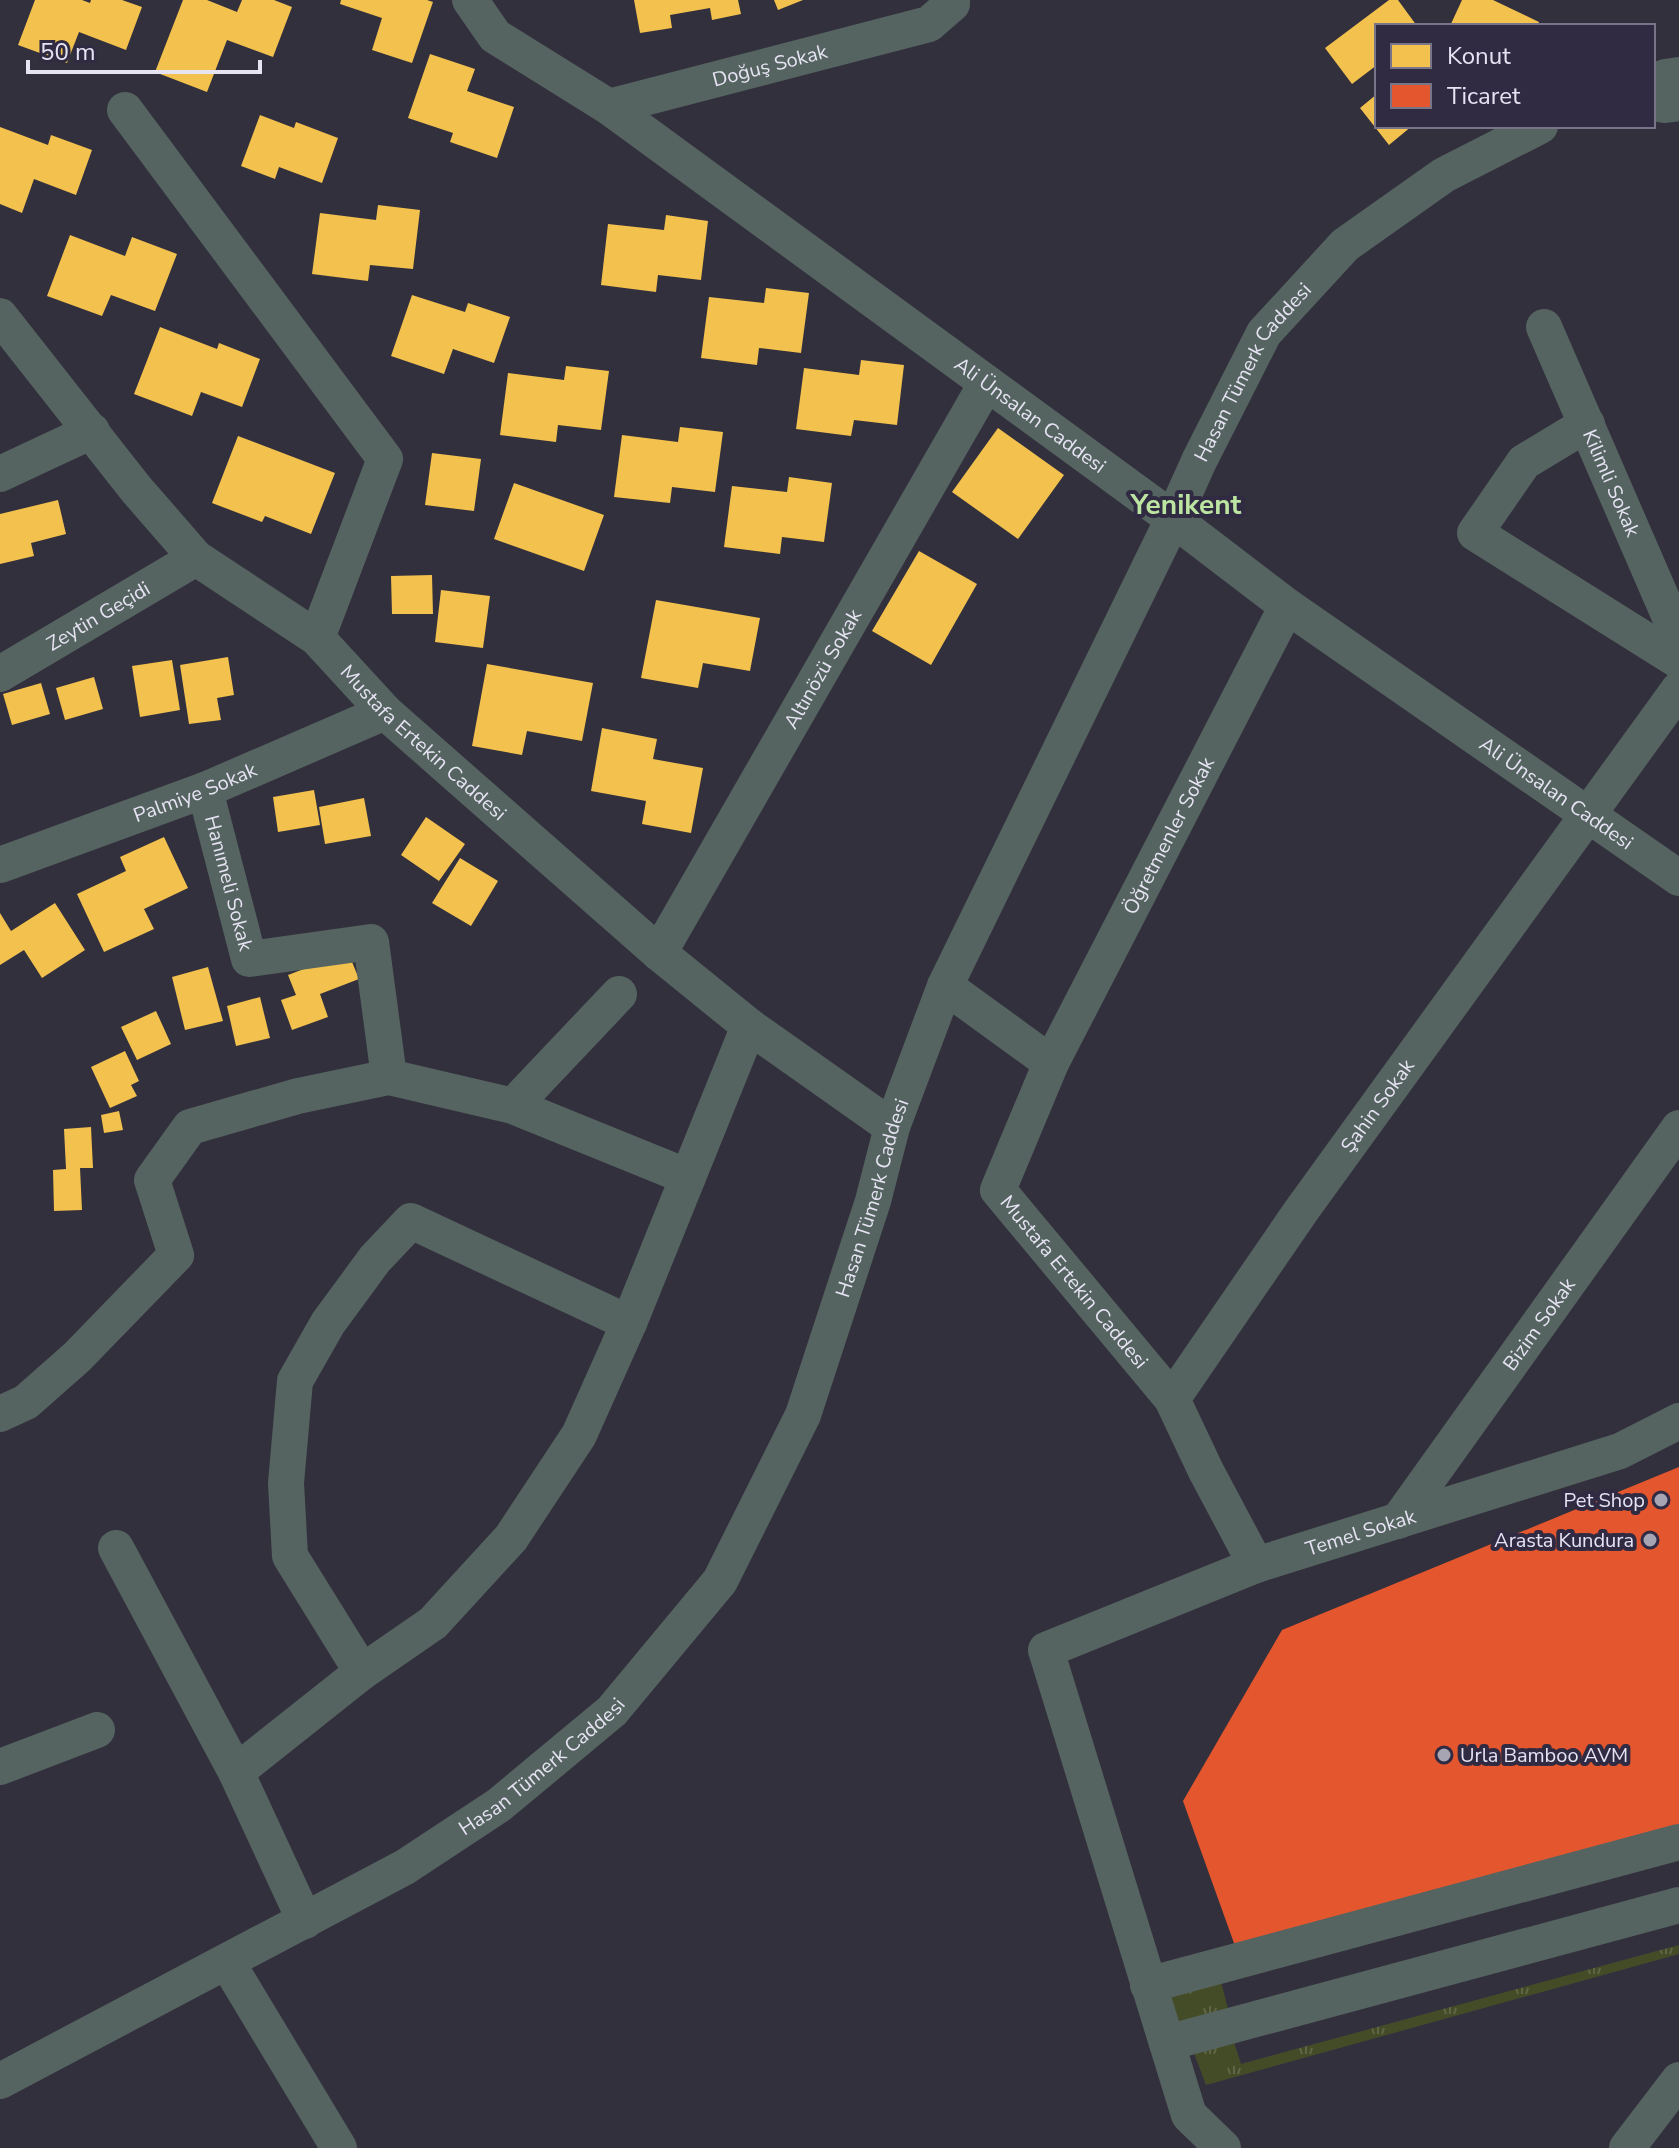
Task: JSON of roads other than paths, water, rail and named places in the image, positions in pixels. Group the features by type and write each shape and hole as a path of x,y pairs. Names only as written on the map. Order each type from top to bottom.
{"street":[{"name":"Ali Ünsalan Caddesi","path":"470,0 495,36 609,107 1173,519 1287,606 1679,878"},
{"name":"Doğuş Sokak","path":"609,107 945,10"},
{"path":"1655,82 1679,75"},
{"path":"1655,103 1679,103"},
{"path":"125,110 385,459 317,638"},
{"name":"Hasan Tümerk Caddesi","path":"0,2081 405,1867 499,1805 612,1711 720,1581 803,1415 873,1201 892,1127 945,986 1264,333 1345,245 1444,175 1536,128"},
{"name":"Mustafa Ertekin Caddesi","path":"0,316 136,489 196,558 317,638 385,712 659,953 749,1026 892,1127"},
{"name":"Kilimli Sokak","path":"1544,327 1679,638"},
{"name":"Altınözü Sokak","path":"659,953 986,384"},
{"path":"1587,424 1524,462 1475,533 1679,661"},
{"path":"0,474 92,431"},
{"name":"Zeytin Geçidi","path":"0,674 196,558"},
{"name":"Öğretmenler Sokak","path":"1051,1063 1287,606"},
{"path":"1587,816 1679,689"},
{"name":"Palmiye Sokak","path":"0,865 205,790 385,712"},
{"name":"Hanımeli Sokak","path":"205,790 249,959 371,942 389,1077"},
{"name":"Şahin Sokak","path":"1172,1399 1301,1211 1587,816"},
{"path":"945,986 1051,1063"},
{"path":"513,1106 619,994"},
{"path":"236,1772 362,1672 433,1623 511,1538 579,1435 629,1323 749,1026"},
{"name":"Mustafa Ertekin Caddesi","path":"1051,1063 998,1190 1172,1399 1256,1565"},
{"path":"0,1414 26,1402 77,1357 176,1255 152,1180 190,1127 298,1096 389,1077 513,1106 688,1177"},
{"name":"Bizim Sokak","path":"1398,1521 1679,1128"},
{"path":"362,1672 290,1556 286,1483 295,1381 328,1323 375,1259 411,1221 629,1323"},
{"name":"Temel Sokak","path":"1150,1991 1046,1650 1256,1565 1620,1451 1679,1421"},
{"path":"116,1548 236,1772 305,1921"},
{"path":"0,1767 97,1730"},
{"path":"1223,2148 1189,2115 1150,1991 1674,1850"},
{"path":"1167,2043 1679,1905"},
{"path":"227,1962 339,2148"},
{"path":"1627,2148 1679,2080"}],"place":[{"name":"Pet Shop","path":"1661,1500"},
{"name":"Arasta Kundura","path":"1650,1540"},
{"name":"Urla Bamboo AVM","path":"1444,1755"}],"district":[{"name":"Yenikent","path":"1186,505"}]}
